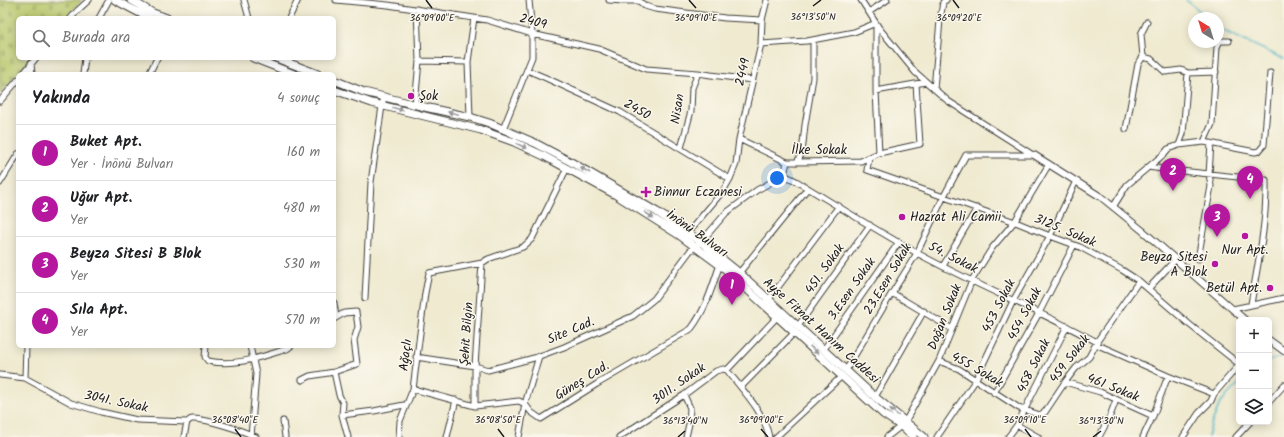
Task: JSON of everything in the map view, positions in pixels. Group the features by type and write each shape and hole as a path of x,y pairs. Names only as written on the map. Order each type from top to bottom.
{"main road":[{"path":"115,0 145,16"},
{"path":"131,0 153,13 161,16"},
{"path":"273,60 291,72"},
{"path":"273,60 312,72"},
{"name":"İnönü Bulvarı","path":"336,81 364,92 470,117 489,123 535,143 657,212 685,236"},
{"name":"İnönü Bulvarı","path":"336,91 382,106 481,130 544,156 616,195 685,236 698,244 778,316 796,329 844,373 883,414 903,424 913,437"},
{"name":"Ayşe Fitnat Hanım Caddesi","path":"698,244 739,273 769,299 796,329 824,349 844,373 875,397 903,424 924,437"}],"street":[{"path":"73,16 89,0"},
{"path":"100,16 109,0"},
{"path":"244,0 248,16"},
{"path":"290,16 298,0"},
{"name":"2409","path":"336,0 379,2 487,20 532,34 599,49 646,69 698,73 752,80"},
{"path":"503,129 532,57 532,34 529,0"},
{"path":"609,0 638,0 645,6 655,9 725,18 762,20"},
{"name":"2449","path":"685,236 730,179 736,164 739,139 761,44 762,20 767,0"},
{"path":"861,0 876,23 914,72 948,101 1101,197 1176,259 1242,317"},
{"path":"868,12 887,0"},
{"path":"934,89 940,20 943,2 946,0"},
{"path":"415,105 418,61 417,9"},
{"path":"470,117 468,62 474,18"},
{"path":"1126,129 1138,64 1143,57 1141,34 1147,22"},
{"path":"761,44 813,40 854,32 876,23"},
{"path":"876,23 876,91 879,153"},
{"path":"797,162 802,154 813,78 813,40"},
{"path":"1204,142 1212,124 1217,47 1220,41 1229,42"},
{"path":"1143,57 1151,59 1165,72 1181,70 1188,73 1216,72"},
{"path":"24,72 34,60"},
{"path":"83,72 85,60"},
{"path":"151,72 155,60"},
{"path":"418,61 468,62"},
{"path":"31,63 32,72"},
{"name":"2450","path":"527,70 620,112 730,179"},
{"name":"Nisan","path":"681,148 691,110 692,88 698,73"},
{"path":"1179,145 1183,134 1188,73"},
{"path":"1113,207 1127,185 1168,149 1179,145 1204,142 1259,152 1264,145 1270,73"},
{"path":"0,101 16,82"},
{"path":"876,91 926,82"},
{"name":"İlke Sokak","path":"739,139 787,162 862,161 879,153 920,144 916,84"},
{"path":"365,298 371,182 384,97"},
{"path":"1198,259 1212,186 1209,174 1211,143"},
{"name":"23.Esen Sokak","path":"776,437 844,373 917,253 944,196 966,155 1034,155"},
{"path":"0,183 16,157"},
{"name":"3125. Sokak","path":"869,158 867,170 1015,221 1080,247 1093,254 1138,281 1236,362"},
{"path":"698,244 726,213 757,190 784,175 787,162"},
{"name":"Doğan Sokak","path":"903,424 939,361 972,280 992,248 1015,221 1049,164"},
{"path":"1148,167 1266,180 1262,236 1251,304"},
{"path":"482,263 488,259 523,247 532,239 568,168"},
{"name":"54. Sokak","path":"784,175 917,253 1067,326 1097,342 1098,345 1168,376 1214,394"},
{"name":"453 Sokak","path":"938,437 975,381 1013,301 1050,236 1076,181"},
{"path":"739,273 808,188"},
{"path":"769,299 839,206"},
{"path":"943,266 977,208"},
{"name":"451. Sokak","path":"741,387 796,329 870,225"},
{"name":"3.Esen Sokak","path":"824,349 899,242"},
{"name":"Site Cad.","path":"416,358 475,366 488,370 539,356 564,347 633,316 654,299 698,244"},
{"name":"454 Sokak","path":"994,393 1039,313 1074,245"},
{"path":"1148,289 1176,259"},
{"name":"Ağaçlı","path":"399,437 400,421 413,389 424,293 429,273 482,263"},
{"name":"Şehit Bilgin","path":"475,406 475,366 482,263"},
{"name":"Güneş Cad.","path":"525,404 541,419 597,384 691,329 698,320 709,300 720,264"},
{"name":"459 Sokak","path":"1024,409 1040,415 1045,412 1076,368 1089,356 1138,281"},
{"path":"892,293 952,329"},
{"path":"1233,309 1284,298"},
{"path":"875,397 924,311"},
{"path":"302,380 310,376 334,372 357,364 354,340 358,327 356,312 344,312 336,317"},
{"path":"727,370 778,316"},
{"name":"458 Sokak","path":"1008,437 1017,425 1067,326"},
{"path":"25,378 26,348"},
{"path":"206,348 205,357 208,361 218,363 253,360 288,348"},
{"path":"250,348 256,374 253,436"},
{"path":"519,437 525,404 539,356"},
{"name":"455 Sokak","path":"939,361 959,370 994,393 1019,408 1024,409"},
{"path":"1183,437 1199,413 1211,401 1214,394 1236,368"},
{"name":"3011. Sokak","path":"619,437 626,434 684,395 716,371 723,369 727,370 741,387 765,422 769,437"},
{"path":"334,372 343,403 342,415 348,437"},
{"name":"3041. Sokak","path":"0,376 25,378 71,403 101,412 136,420 187,422 192,419 215,422 253,436"},
{"path":"1143,437 1153,416 1168,376"},
{"name":"461 Sokak","path":"1065,382 1100,392 1153,416"},
{"path":"1272,399 1284,385"},
{"path":"413,389 475,406 518,402 525,404"},
{"path":"684,395 690,408 686,437"},
{"path":"447,437 456,400"},
{"path":"1099,437 1110,416 1116,400"},
{"path":"342,415 404,405 406,406"},
{"path":"283,421 285,437"},
{"path":"184,437 187,422"},
{"path":"887,437 903,424"},
{"path":"1017,425 1038,437"},
{"path":"1236,437 1247,425"}],"green space":[{"path":"0,0 82,0 67,16 16,16 16,60 29,60 19,72 16,72 16,75 0,94"}],"waterway":[{"path":"1186,0 1201,12"},
{"path":"1224,30 1284,59"},
{"path":"1272,360 1284,356"},
{"path":"1208,437 1220,403 1236,386"}],"place":[{"name":"Şok","path":"411,96"},
{"name":"Uğur Apt.","path":"1173,191"},
{"name":"Binnur Eczanesi","path":"646,192"},
{"name":"Sıla Apt.","path":"1250,199"},
{"name":"Hazrat Ali Camii","path":"902,217"},
{"name":"Nur Apt.","path":"1245,236"},
{"name":"Beyza Sitesi B Blok","path":"1217,237"},
{"name":"Beyza Sitesi A Blok","path":"1215,264"},
{"name":"Betül Apt.","path":"1270,288"},
{"name":"Buket Apt.","path":"732,305"}]}
